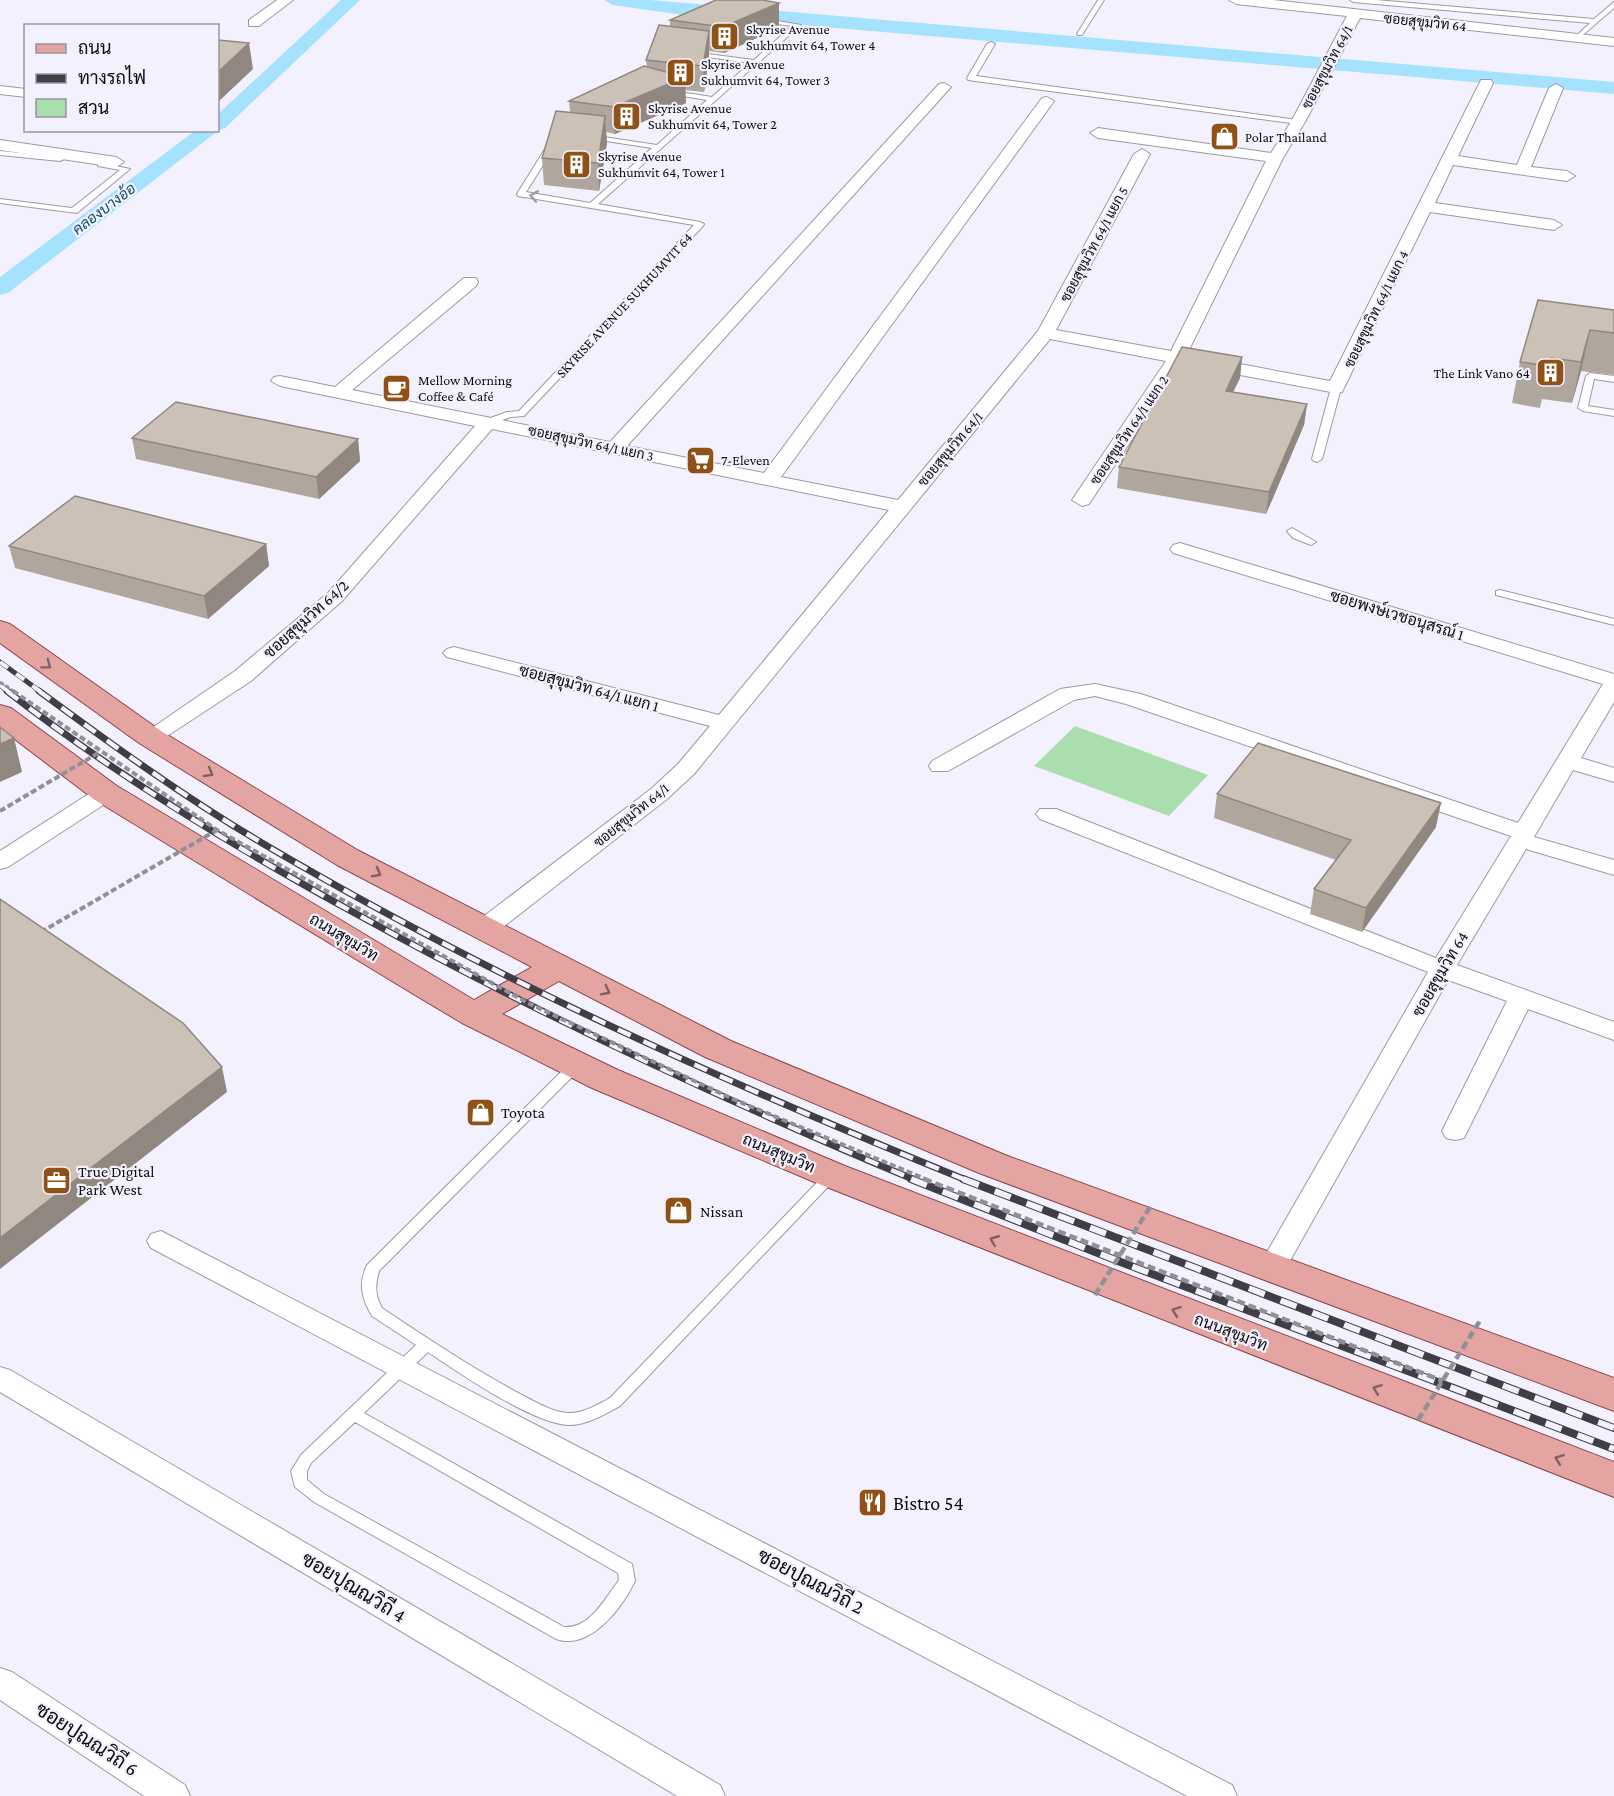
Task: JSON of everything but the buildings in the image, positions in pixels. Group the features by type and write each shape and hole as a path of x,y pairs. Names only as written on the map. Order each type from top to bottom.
{"main road":[{"path":"0,630 150,737 348,858 718,1049 992,1164 1614,1395"},
{"name":"ถนนสุขุมวิท","path":"0,714 106,793 474,1016 576,1065 832,1175 1614,1480"},
{"path":"474,1016 559,966"}],"street":[{"path":"254,23 286,0"},
{"name":"ซอยสุขุมวิท 64","path":"1236,0 1354,7 1614,42"},
{"name":"ซอยสุขุมวิท 64/1","path":"1176,359 1275,158 1298,122 1334,53 1354,7"},
{"name":"ซอยสุขุมวิท 64/1 แยก 4","path":"1176,359 1336,388 1486,83"},
{"path":"615,448 944,87"},
{"path":"1522,170 1556,88"},
{"path":"0,90 24,93"},
{"path":"769,480 1047,101"},
{"path":"1098,133 1275,158"},
{"path":"0,145 116,162"},
{"name":"ซอยสุขุมวิท 64/1 แยก 5","path":"1046,333 1142,154"},
{"path":"1450,160 1567,176"},
{"path":"1427,207 1554,225"},
{"path":"338,393 470,282"},
{"path":"1046,333 1176,359"},
{"name":"ซอยสุขุมวิท 64/1","path":"484,929 659,794 686,769 1046,333"},
{"name":"ซอยสุขุมวิท 64/1 แยก 2","path":"1082,500 1176,359"},
{"name":"ซอยสุขุมวิท 64/1 แยก 3","path":"280,381 902,507"},
{"name":"ซอยสุขุมวิท 64/2","path":"150,737 243,676 335,597 488,422"},
{"name":"ซอยพงษ์เวชอนุสรณ์ 1","path":"1180,549 1614,682"},
{"name":"ซอยสุขุมวิท 64/1 แยก 1","path":"454,653 724,723"},
{"name":"ซอยสุขุมวิท 64","path":"1272,1268 1442,969 1614,682"},
{"path":"940,766 1068,694 1095,690 1132,699 1614,868"},
{"path":"1568,760 1614,775"},
{"path":"0,862 106,793"},
{"path":"1048,814 1442,969 1614,1031"},
{"path":"1455,1131 1521,998"},
{"name":"ซอยปุณณวิถี 2","path":"161,1241 1220,1796"},
{"name":"ซอยปุณณวิถี 4","path":"0,1378 708,1796"},
{"name":"ซอยปุณณวิถี 6","path":"0,1683 173,1796"}],"lane":[{"path":"1080,34 1101,0"},
{"path":"1578,38 1593,21 1614,4"},
{"path":"1354,7 1593,21"},
{"path":"553,143 521,194 591,206 798,25 752,19"},
{"path":"991,44 970,78 1298,122"},
{"path":"690,52 756,62"},
{"path":"660,91 713,99"},
{"path":"581,136 658,147"},
{"path":"0,153 126,169 74,211 0,201"},
{"name":"SKYRISE AVENUE SUKHUMVIT 64","path":"488,422 510,414 521,414 700,224 591,206"},
{"path":"1614,380 1590,376 1583,408 1614,413"},
{"path":"1317,459 1336,388"},
{"path":"1293,531 1296,536 1311,542"},
{"path":"1500,593 1614,622"},
{"path":"576,1065 372,1269 367,1285 368,1299 377,1312 532,1408 566,1419 594,1413 615,1402 832,1175"},
{"path":"353,1414 626,1569 627,1581 587,1630 571,1637 319,1498 300,1483 299,1471 306,1459 353,1414 427,1344"}],"path":[{"path":"0,682 217,830 528,1003 733,1099 858,1152 1443,1381"},
{"path":"0,811 100,752"},
{"path":"39,934 217,830"},
{"path":"1095,1295 1150,1207"},
{"path":"1418,1420 1481,1319"}],"green space":[{"path":"1075,726 1208,775 1169,816 1034,766"}],"waterway":[{"name":"คลองบางอ้อ","path":"219,123 351,0"},
{"path":"613,0 683,10 1614,88"},
{"name":"คลองบางอ้อ","path":"0,288 206,132"}],"railway":[{"path":"0,662 41,692"},
{"path":"0,685 9,692"},
{"path":"7,691 136,783 225,839 316,892 429,953 635,1056 774,1120 915,1180"},
{"path":"39,691 148,770 204,807 347,892 433,938 608,1025 696,1065 966,1180"},
{"path":"911,1179 1118,1261 1614,1449"},
{"path":"963,1179 1614,1428"}],"place":[{"name":"Skyrise Avenue Sukhumvit 64, Tower 4","path":"725,37"},
{"name":"Skyrise Avenue Sukhumvit 64, Tower 3","path":"680,72"},
{"name":"Skyrise Avenue Sukhumvit 64, Tower 2","path":"627,116"},
{"name":"Polar Thailand","path":"1224,137"},
{"name":"Skyrise Avenue Sukhumvit 64, Tower 1","path":"577,164"},
{"name":"The Link Vano 64","path":"1551,373"},
{"name":"Mellow Morning Coffee & Café","path":"397,388"},
{"name":"7-Eleven","path":"700,460"},
{"name":"Toyota","path":"480,1112"},
{"name":"True Digital Park West","path":"57,1180"},
{"name":"Nissan","path":"679,1211"},
{"name":"Bistro 54","path":"872,1503"}]}
